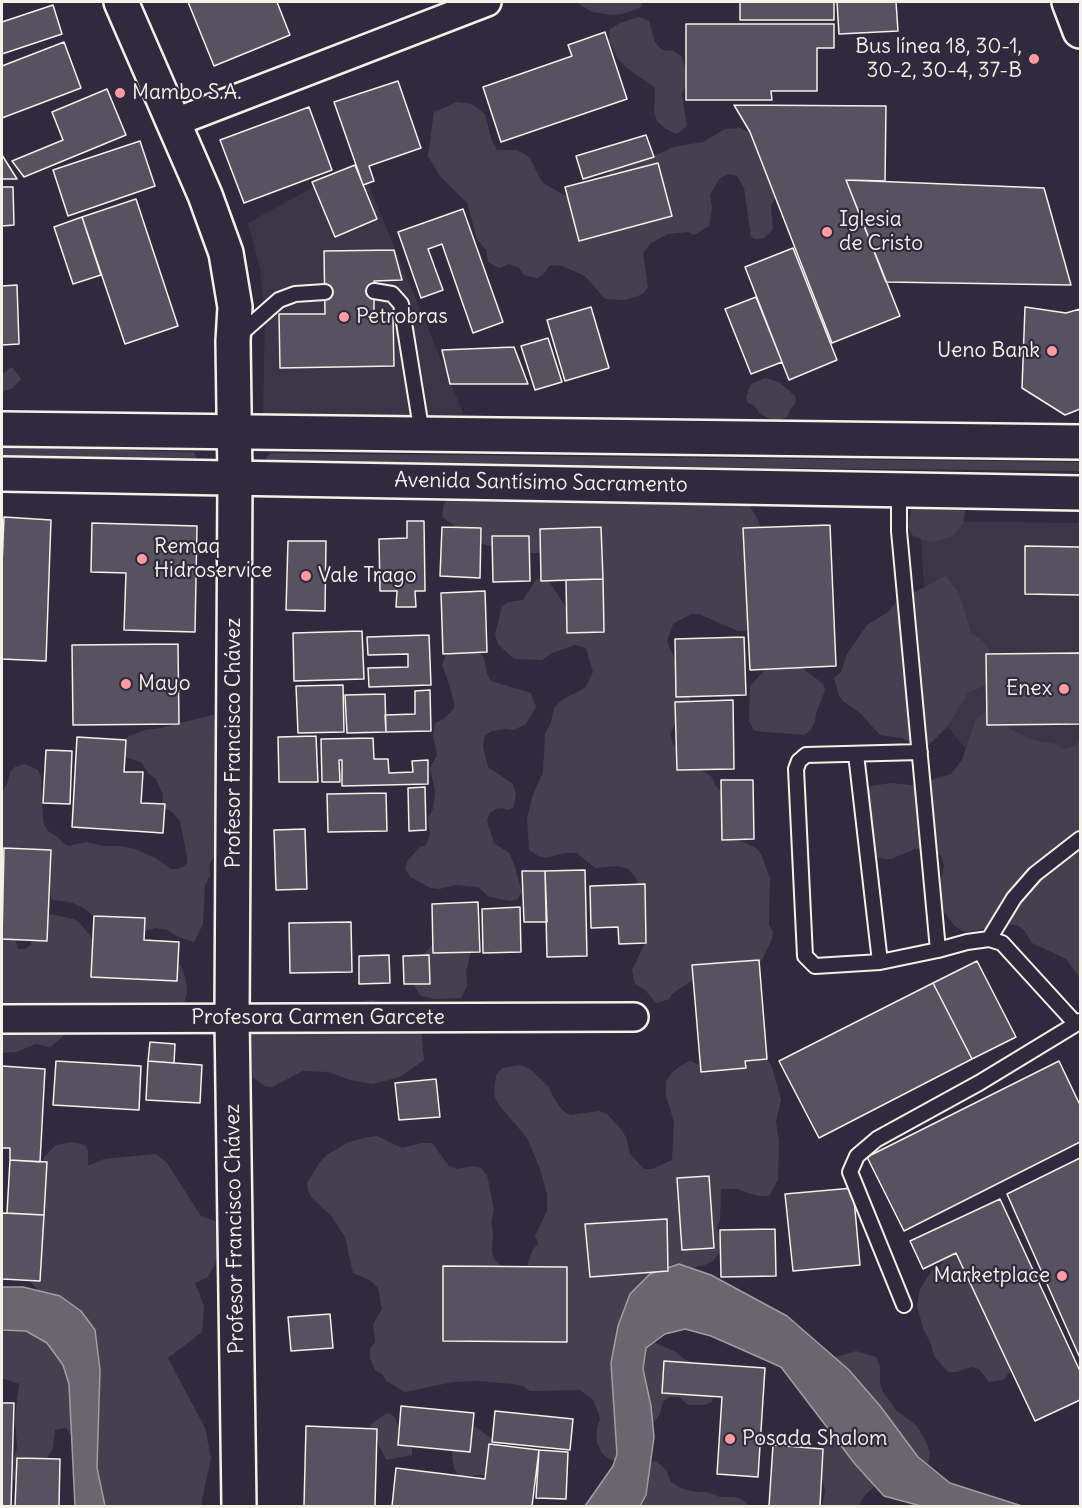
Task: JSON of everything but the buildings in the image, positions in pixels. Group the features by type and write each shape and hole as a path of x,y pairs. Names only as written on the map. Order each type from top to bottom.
{"main road":[{"name":"Profesor Francisco Chávez","path":"121,2 205,195 226,253 235,307 232,341 236,477 232,1018 239,1506"},
{"path":"1069,2 1080,31"},
{"path":"2,429 1080,442"},
{"name":"Avenida Santísimo Sacramento","path":"2,474 1080,493"}],"street":[{"path":"173,123 487,2"},
{"name":"Profesora Carmen Garcete","path":"2,1019 634,1017"}],"lane":[{"path":"374,291 392,294 401,304 422,434"},
{"path":"232,341 279,300 296,294 325,292"},
{"path":"899,490 899,531 938,950"},
{"path":"904,1305 850,1172 857,1156 877,1139 979,1083 1078,1022 1002,943 989,939 880,962 815,966 805,956 796,769 799,761 806,755 920,752"},
{"path":"856,754 880,962"},
{"path":"989,939 1014,898 1035,874 1080,839"}],"shaded area":[{"path":"576,2 643,2 640,8 613,15 592,12"},
{"path":"639,17 649,21 655,42 662,50 674,51 682,57 688,78 682,95 687,126 677,134 666,129 657,121 654,112 655,88 618,59 609,40 610,29"},
{"path":"457,102 472,104 485,114 492,142 497,150 516,150 523,153 530,158 540,179 545,184 564,195 575,198 609,179 610,170 652,157 673,147 703,142 725,129 741,128 763,140 779,190 771,206 773,229 764,238 751,237 744,188 737,176 729,174 719,179 710,195 712,208 709,226 694,235 688,232 668,234 651,243 643,253 648,287 638,296 625,300 605,299 585,276 562,266 550,265 543,275 537,278 524,275 519,268 509,264 499,268 488,262 486,250 477,239 467,203 440,176 428,156 434,112"},
{"path":"359,162 464,415 263,415 265,318 260,268 248,223"},
{"path":"12,367 21,379 11,389 2,391 2,374"},
{"path":"765,378 779,382 796,397 788,416 780,420 773,421 748,403 746,397 751,384"},
{"path":"2,447 194,452 197,458 194,461 2,456"},
{"path":"270,453 1080,462 1080,471 270,463 266,458"},
{"path":"455,493 746,500 757,518 768,547 757,626 738,631 699,614 691,614 673,624 667,641 690,695 690,705 670,734 673,744 698,768 711,776 721,791 724,802 721,820 724,831 731,837 756,848 761,854 770,878 769,924 773,932 772,939 755,974 695,973 691,981 672,994 669,999 655,1002 645,990 635,984 632,970 645,943 643,901 636,878 628,869 617,866 595,868 577,853 565,853 546,858 529,850 527,819 532,797 543,772 545,734 554,708 562,700 585,688 593,672 586,648 575,645 552,653 542,660 514,659 498,644 495,635 502,606 509,602 523,600 536,580 542,577 548,580 571,615 596,618 545,553 523,553 506,546 489,546 477,542 442,517 444,503"},
{"path":"959,503 966,509 963,523 953,537 929,542 913,536 908,527 912,504"},
{"path":"920,521 1080,523 1080,752 989,778 931,706"},
{"path":"946,576 959,593 971,632 985,643 995,661 991,681 968,693 947,727 927,747 916,746 902,738 880,735 860,713 839,696 834,678 841,672 847,654 867,625 888,612 901,596 917,591"},
{"path":"463,645 478,650 484,658 491,681 531,693 536,707 525,725 513,730 492,731 485,735 483,746 488,767 513,784 516,794 514,807 508,810 495,809 489,814 487,821 494,843 509,853 514,864 522,892 518,899 511,901 489,897 478,887 456,885 439,889 431,888 410,877 405,869 408,860 420,847 426,845 430,835 428,817 433,809 435,791 430,768 437,755 433,736 435,723 454,709 454,702 442,665 446,655"},
{"path":"787,656 823,684 825,691 815,721 811,730 804,735 755,731 749,722 750,686 770,664"},
{"path":"992,705 1010,729 1033,740 1055,744 1062,749 1070,748 1080,741 1080,978 1066,959 1032,943 1024,930 1017,925 1006,924 970,932 962,931 955,926 944,912 941,903 940,885 944,865 941,856 934,850 915,849 891,859 883,859 866,853 864,795 871,786 891,783 911,785 951,774 962,760 976,719"},
{"path":"213,715 224,718 218,847 209,866 210,876 205,885 203,924 194,942 176,936 167,930 156,928 140,932 98,919 82,907 70,902 52,900 45,880 4,864 2,866 2,791 7,784 10,772 15,767 25,764 38,770 41,777 43,822 48,831 63,843 69,846 86,842 104,846 122,846 157,859 171,869 183,867 187,863 187,857 180,821 162,806 163,795 156,779 148,773 142,763 123,756 125,740 145,730"},
{"path":"49,914 74,919 80,923 98,946 176,961 181,966 186,980 185,1001 177,1012 80,1015 61,1038 50,1047 36,1044 16,1052 2,1053 2,929 15,940 18,949 25,949 31,945 31,937 42,916"},
{"path":"438,938 471,951 466,972 467,986 461,998 435,999 421,996 414,986 413,977 418,961"},
{"path":"372,1000 381,1002 421,1029 424,1060 400,1077 373,1084 350,1080 328,1072 303,1071 272,1087 265,1086 253,1078 249,1039 257,1019"},
{"path":"755,1058 767,1059 772,1067 781,1100 776,1122 779,1141 778,1180 769,1196 758,1196 737,1189 721,1189 720,1220 717,1228 721,1244 719,1253 713,1261 705,1265 692,1268 680,1266 651,1341 704,1367 714,1392 712,1402 704,1405 688,1405 679,1397 670,1397 663,1401 660,1414 649,1429 631,1465 609,1459 602,1453 597,1443 597,1427 600,1419 597,1410 593,1400 580,1390 530,1391 514,1384 478,1381 453,1382 405,1392 386,1381 382,1374 375,1370 370,1358 370,1349 375,1342 373,1324 382,1309 378,1288 370,1280 353,1273 345,1237 332,1217 312,1198 308,1191 307,1183 328,1154 349,1142 377,1136 402,1148 432,1143 449,1166 457,1169 473,1166 481,1168 487,1175 494,1211 491,1222 494,1259 515,1280 524,1283 529,1259 538,1243 535,1236 547,1211 547,1194 527,1138 499,1105 494,1095 496,1075 502,1068 520,1065 530,1069 549,1087 562,1110 570,1115 599,1111 607,1114 626,1137 630,1154 644,1169 652,1169 672,1160 674,1122 666,1096 666,1081 672,1073 690,1061 707,1068"},
{"path":"71,1142 85,1145 88,1151 88,1166 104,1159 156,1154 167,1163 201,1216 215,1221 220,1235 215,1264 208,1277 195,1283 204,1306 202,1332 168,1358 205,1428 211,1458 202,1506 83,1506 75,1441 66,1428 55,1430 53,1448 41,1468 17,1482 11,1477 10,1470 17,1448 15,1418 19,1384 2,1378 2,1313 34,1301 38,1290 28,1279 2,1273 2,1242 26,1237 40,1203 40,1171 44,1157 56,1145"},
{"path":"955,1250 982,1309 1022,1358 1003,1380 989,1382 979,1369 972,1367 949,1372 934,1356 923,1328 917,1306 920,1289 932,1270 939,1268 945,1257"},
{"path":"679,1264 711,1275 787,1316 849,1370 881,1407 918,1457 950,1483 1022,1506 921,1506 884,1496 855,1464 781,1367 711,1336 685,1329 665,1334 646,1348 643,1369 651,1406 654,1437 646,1495 640,1506 585,1506 613,1466 617,1454 611,1363 618,1326 630,1294 650,1274"},
{"path":"2,1287 23,1287 60,1296 81,1311 95,1330 100,1370 97,1468 105,1506 75,1506 69,1384 63,1365 47,1343 26,1331 2,1330"},
{"path":"856,1351 876,1357 880,1367 880,1383 883,1392 896,1410 917,1426 925,1440 930,1453 927,1470 832,1358"},
{"path":"387,1413 394,1416 399,1427 405,1430 412,1441 412,1455 386,1460 377,1441 369,1431 371,1424"},
{"path":"474,1426 499,1444 494,1466 485,1475 462,1476 457,1474 454,1468 451,1447 465,1428"},
{"path":"838,1433 871,1472 874,1487 858,1506 822,1506 825,1491 819,1465 820,1451"},
{"path":"656,1461 666,1470 671,1482 683,1489 707,1492 720,1497 735,1497 743,1500 749,1506 632,1506 645,1464"}],"place":[{"name":"Bus línea 18, 30-1, 30-2, 30-4, 37-B","path":"1034,59"},
{"name":"Mambo S.A.","path":"120,93"},
{"name":"Iglesia de Cristo","path":"827,232"},
{"name":"Petrobras","path":"344,317"},
{"name":"Ueno Bank","path":"1052,351"},
{"name":"Remaq Hidroservice","path":"142,559"},
{"name":"Vale Trago","path":"306,576"},
{"name":"Mayo","path":"126,684"},
{"name":"Enex","path":"1064,689"},
{"name":"Marketplace","path":"1062,1276"},
{"name":"Posada Shalom","path":"730,1439"}]}
